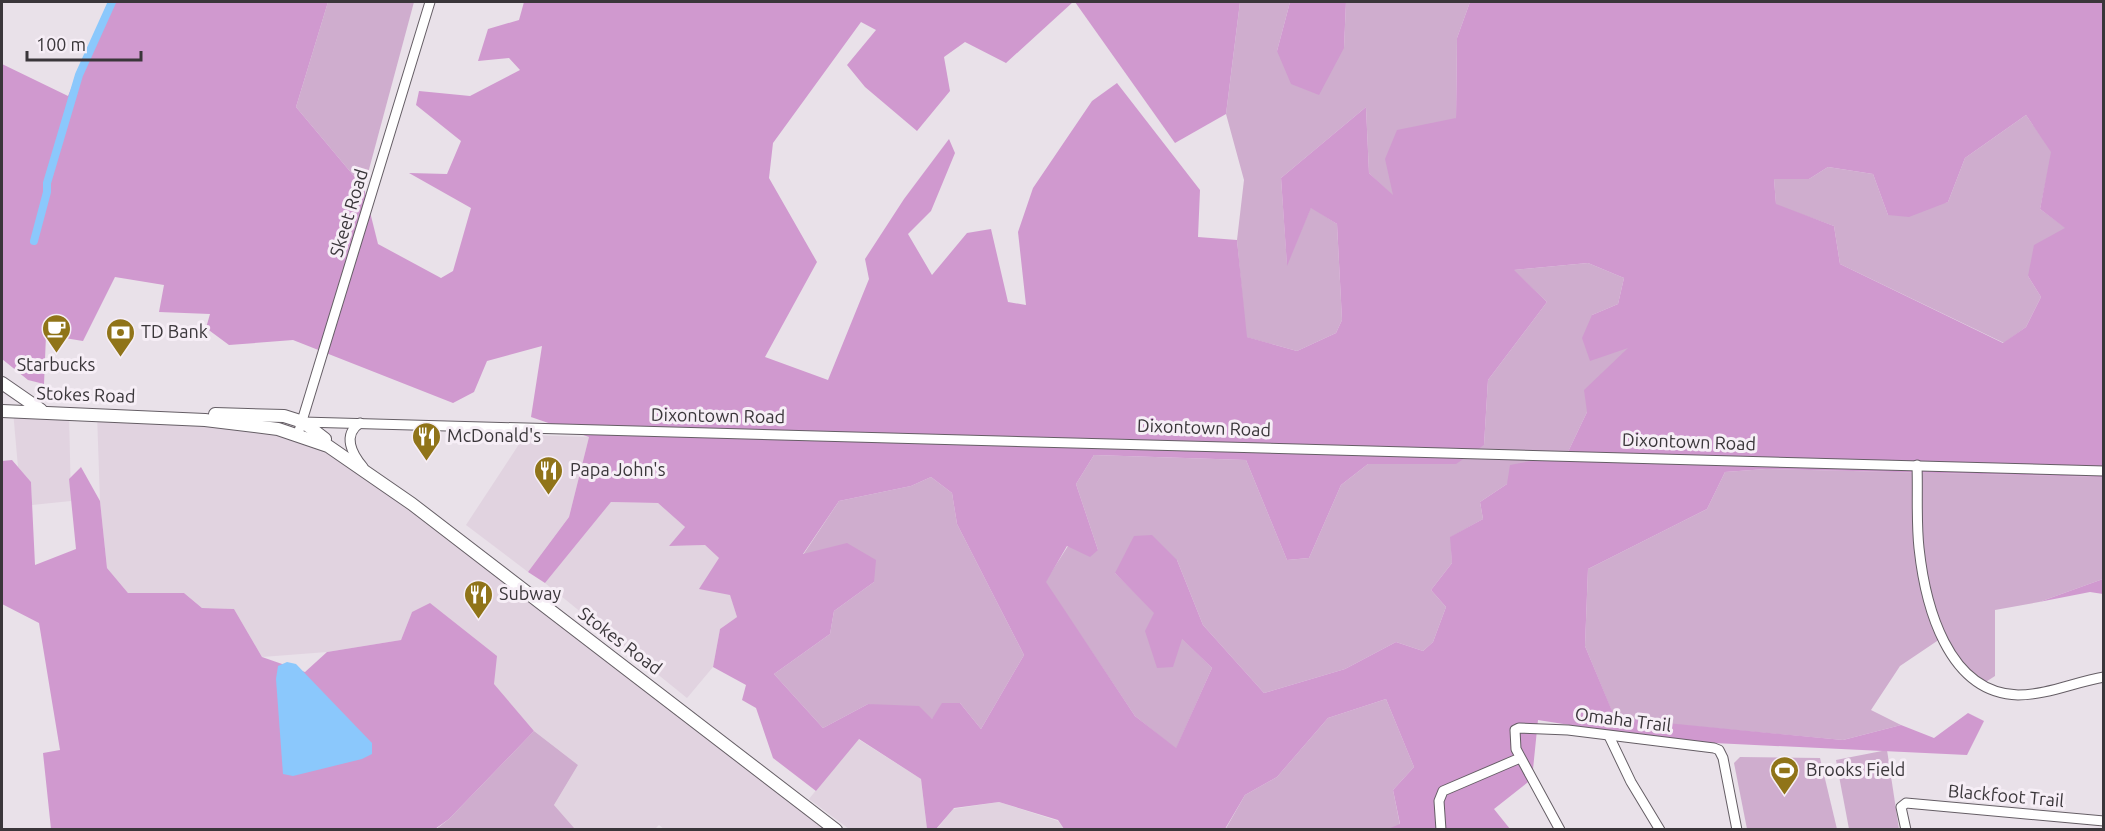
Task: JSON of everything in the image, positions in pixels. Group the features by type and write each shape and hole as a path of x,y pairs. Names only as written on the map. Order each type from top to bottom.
{"main road":[{"path":"2,383 28,404 44,412"},
{"name":"Stokes Road","path":"2,411 169,416 270,414 303,422 836,830"},
{"name":"Stokes Road","path":"169,416 298,434 328,446 353,461"},
{"path":"205,420 303,422"}],"street":[{"name":"Skeet Road","path":"298,434 430,2"},
{"name":"Dixontown Road","path":"303,422 2103,471"},
{"path":"360,423 353,428 350,444 354,456 368,472"},
{"path":"1917,465 1918,545 1922,567 1937,623 1957,663 1979,683 2009,694 2028,694 2103,677"},
{"name":"Omaha Trail","path":"1520,758 1514,742 1515,730 1534,726 1708,746 1719,750 1723,758 1737,830"},
{"path":"1609,736 1631,782 1660,830"},
{"path":"1441,829 1439,801 1443,791 1520,758 1560,830"},
{"name":"Blackfoot Trail","path":"1906,830 1901,807 1906,803 2103,821"}],"shaded area":[{"path":"108,2 328,2 296,107 364,188 378,244 441,278 453,271 471,208 409,173 447,174 461,141 416,105 419,91 470,96 520,70 509,58 478,61 488,29 519,20 524,2 1073,2 1006,63 965,42 944,57 950,91 917,131 865,87 847,65 876,30 861,22 773,143 769,178 817,262 765,357 828,380 869,279 865,259 904,199 949,139 955,153 931,211 908,234 932,275 967,233 991,229 1008,302 1026,305 1018,232 1033,188 1092,101 1117,83 1200,190 1198,237 1237,240 1247,337 1297,351 1336,333 1342,320 1337,224 1311,208 1287,266 1281,178 1366,107 1369,173 1393,195 1385,159 1397,130 1456,118 1457,38 1470,2 2103,2 2103,477 1766,469 1725,472 1707,509 1588,569 1585,646 1615,718 1843,740 1901,725 1934,738 1968,713 1984,721 1967,755 1714,743 1608,731 1538,720 1532,779 1494,809 1510,829 1388,829 1400,824 1393,790 1414,767 1386,699 1328,718 1277,777 1245,795 1225,829 1064,829 1058,820 999,802 954,808 936,829 927,829 921,779 859,739 816,791 773,758 756,708 742,700 746,685 713,667 720,629 737,617 730,595 699,589 719,558 705,545 669,546 685,527 658,503 611,502 545,583 528,572 569,517 589,437 531,417 542,346 487,361 474,392 453,403 293,340 229,345 206,328 210,314 159,312 164,285 115,277 83,341 46,335 44,384 28,380 2,359 2,64 68,96","holes":["2026,115 2051,152 2040,209 2065,228 2034,245 2028,276 2041,297 2026,327 2003,343 1840,264 1834,226 1776,204 1774,179 1809,179 1828,167 1873,174 1888,215 1909,217 1948,202 1965,158","1588,263 1624,278 1618,304 1592,315 1582,338 1590,361 1628,348 1584,390 1587,412 1567,454 1510,465 1507,484 1480,502 1483,519 1450,537 1452,563 1431,590 1446,607 1433,642 1423,651 1396,642 1345,669 1264,693 1203,625 1177,560 1152,535 1134,536 1115,573 1154,613 1145,631 1157,668 1173,667 1182,639 1212,668 1176,748 1135,716 1046,582 1067,546 1090,557 1098,550 1076,484 1094,455 1246,460 1287,560 1309,558 1341,485 1368,464 1456,464 1484,445 1488,380 1547,302 1514,270","931,477 952,493 957,524 1024,655 981,729 960,703 942,703 932,719 919,706 868,704 823,728 774,674 830,634 834,611 874,582 876,560 847,543 803,554 839,501 911,486"]},
{"path":"328,2 414,2 364,188 296,107"},
{"path":"1075,2 1240,2 1226,114 1175,143"},
{"path":"1240,2 1290,2 1277,51 1344,48 1346,2 1470,2 1457,38 1456,118 1393,196 1369,173 1366,107 1281,178 1287,264 1311,207 1337,224 1342,320 1336,333 1297,351 1246,337 1237,240 1244,180 1226,114"},
{"path":"1290,2 1346,2 1344,48 1319,95 1291,84 1277,51"},
{"path":"2026,115 2052,152 2040,209 2066,228 2028,276 2041,297 2026,327 2004,343 1840,264 1834,226 1776,205 1774,179 1809,179 1828,167 1873,174 1888,215 1948,202 1965,158"},
{"path":"1588,263 1624,278 1618,304 1592,315 1630,347 1587,412 1567,454 1507,484 1480,502 1483,519 1451,537 1452,563 1431,590 1446,607 1433,642 1423,651 1396,642 1345,669 1264,693 1203,625 1177,560 1115,573 1212,668 1176,749 1135,716 1045,582 1068,546 1098,550 1076,484 1094,455 1246,460 1287,560 1309,558 1341,485 1368,464 1484,445 1488,380 1547,302 1513,270"},
{"path":"13,411 69,413 71,501 32,505 31,482 18,467"},
{"path":"97,414 225,422 328,446 836,829 665,830 659,825 655,829 575,829 554,805 578,765 534,731 493,684 412,612 401,640 327,652 262,657 234,609 202,608 184,593 128,593 107,568 100,501"},
{"path":"525,435 589,437 569,517 528,572 466,525"},
{"path":"12,460 31,482 35,565 76,549 69,479 81,467 100,501 107,568 128,593 184,593 202,608 234,609 262,657 305,672 327,652 401,640 412,612 430,603 497,656 494,684 534,731 449,819 435,829 51,829 43,753 60,750 39,623 2,604 2,461"},
{"path":"1766,469 2103,477 2103,579 2039,602 1995,610 1995,676 1981,685 1943,637 1900,666 1871,710 1901,725 1843,740 1615,719 1585,646 1588,569 1707,509 1725,472"},
{"path":"931,477 952,493 957,524 1024,655 981,729 960,703 932,719 868,704 823,728 774,674 830,634 834,611 874,582 803,555 839,501 911,486"},
{"path":"611,502 658,503 685,527 669,546 705,545 719,558 737,617 720,629 713,667 687,698 545,583"},
{"path":"2103,579 2103,594 2090,592 2039,602"},
{"path":"1386,699 1414,767 1393,790 1400,825 1388,830 1225,830 1245,795 1277,777 1328,718"},
{"path":"534,731 578,765 554,805 575,829 435,830 449,819"},
{"path":"858,739 921,779 927,829 849,829 809,799"},
{"path":"1887,750 1899,829 1849,829 1836,760"},
{"name":"Brooks Field","path":"1740,757 1820,758 1837,829 1747,829 1734,763"},
{"path":"999,802 1058,821 1064,829 936,830 953,809"}],"water":[{"path":"287,662 296,664 372,743 372,754 362,759 293,776 283,774 276,679 278,666"}],"waterway":[{"path":"34,241 47,192 47,183 79,75 112,2"}],"place":[{"name":"Starbucks","path":"56,354"},
{"name":"TD Bank","path":"120,358"},
{"name":"McDonald's","path":"426,462"},
{"name":"Papa John's","path":"549,496"},
{"name":"Subway","path":"478,620"},
{"name":"Brooks Field","path":"1785,796"}]}
